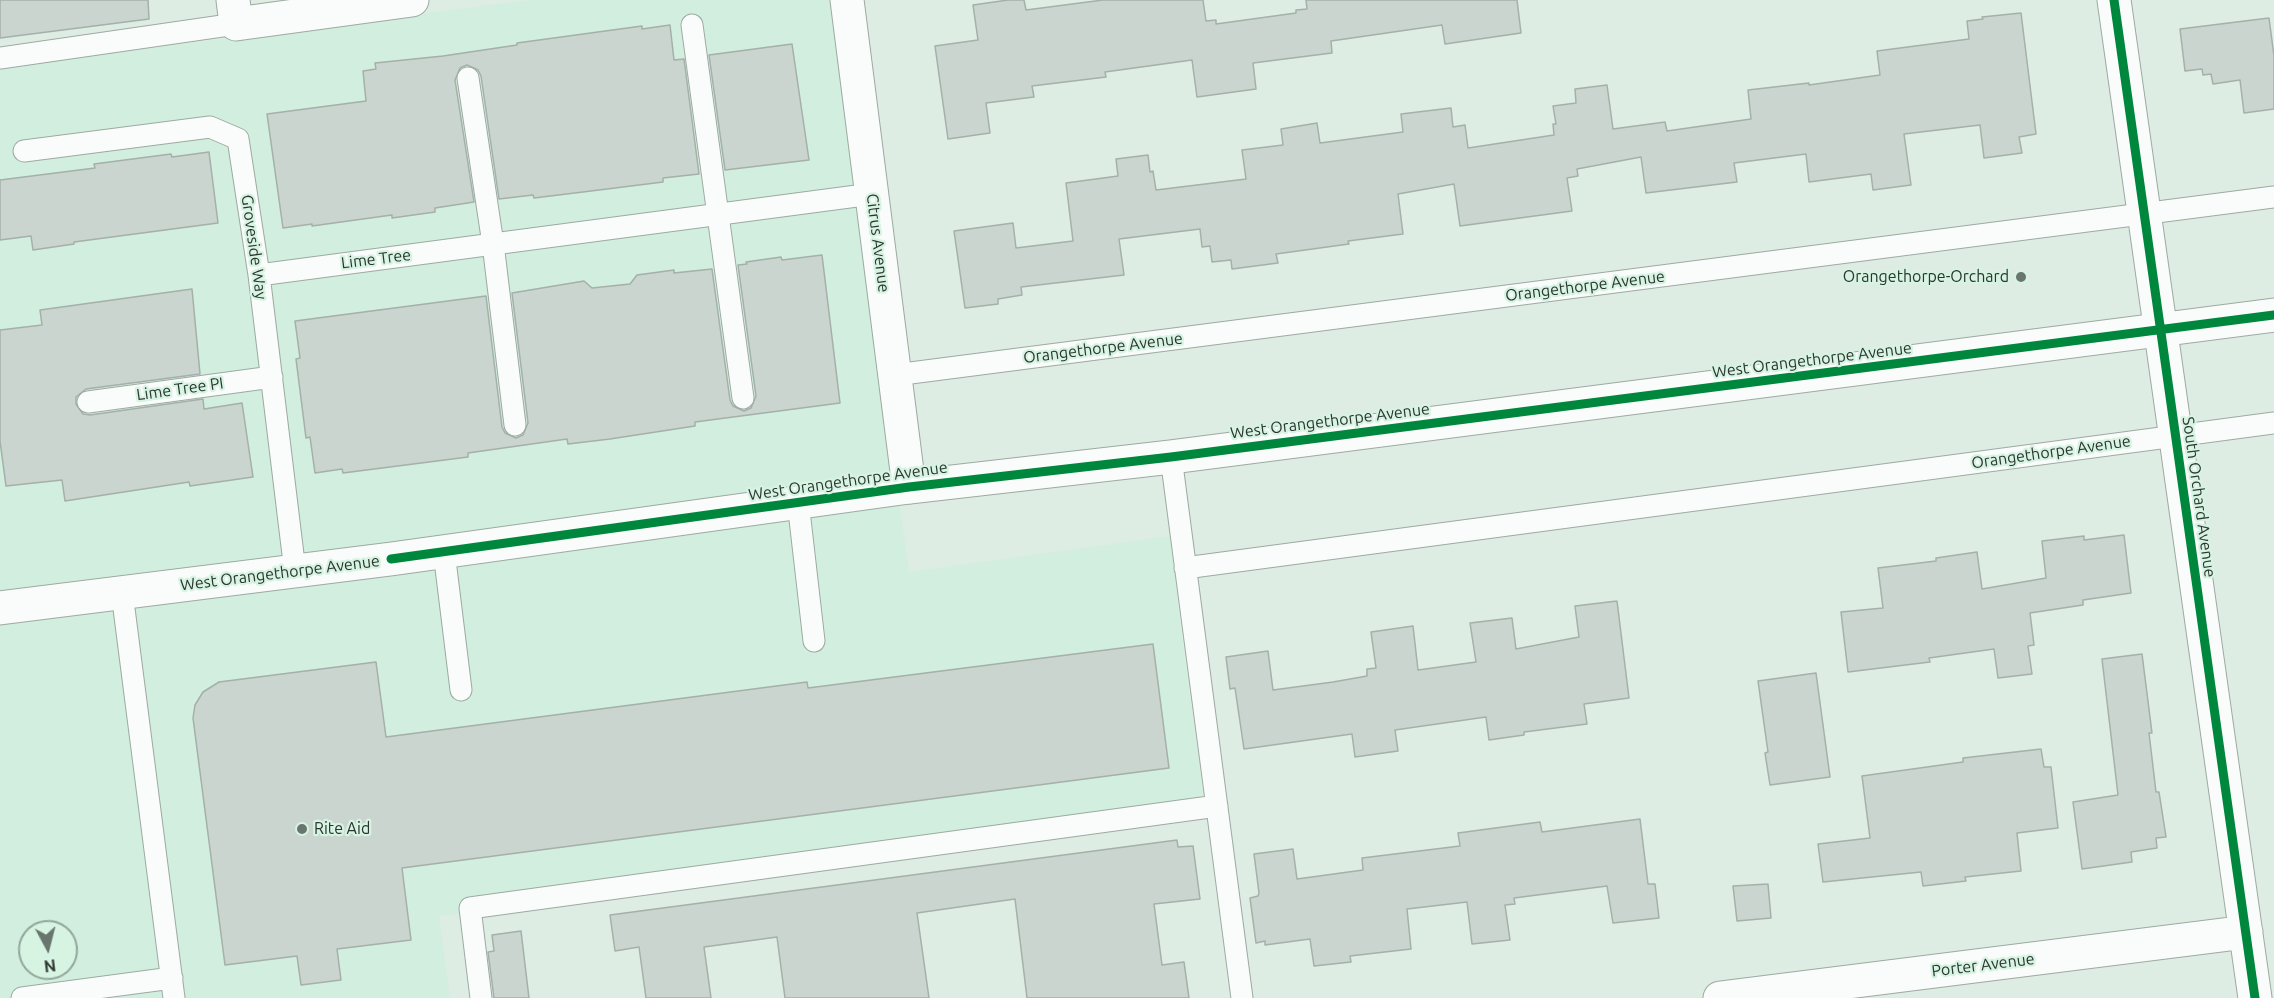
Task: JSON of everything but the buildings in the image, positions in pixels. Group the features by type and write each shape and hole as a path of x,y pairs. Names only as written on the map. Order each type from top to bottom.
{"main road":[{"path":"234,12 412,0"},
{"name":"Citrus Avenue","path":"847,0 909,486"},
{"name":"South Orchard Avenue","path":"2114,0 2255,998"},
{"name":"West Orangethorpe Avenue","path":"0,608 444,552 909,486 1171,457 2274,315"},
{"name":"Porter Avenue","path":"1720,998 2246,932"}],"lane":[{"path":"0,58 234,12"},
{"path":"692,25 742,398"},
{"path":"468,78 493,244 515,425"},
{"name":"Groveside Way","path":"24,151 210,127 238,139 259,275 295,571"},
{"name":"Lime Tree","path":"259,275 872,194"},
{"name":"Orangethorpe Avenue","path":"895,375 2274,196"},
{"name":"Lime Tree PI","path":"88,402 272,377"},
{"name":"Orangethorpe Avenue","path":"1185,568 2274,423"},
{"path":"1171,457 1242,998"},
{"path":"798,502 814,641"},
{"path":"444,552 461,690"},
{"path":"22,998 173,988 122,592"},
{"path":"481,998 470,908 1216,806"}],"shaded area":[{"path":"529,0 829,0 909,572 1171,536 1178,607 1206,815 439,916 450,998 0,998 0,67"}],"cycle path":[{"path":"2114,0 2255,998"},
{"path":"391,559 909,487 1171,457 2274,315"}],"place":[{"name":"Orangethorpe-Orchard","path":"2021,277"},
{"name":"Rite Aid","path":"302,829"}]}
